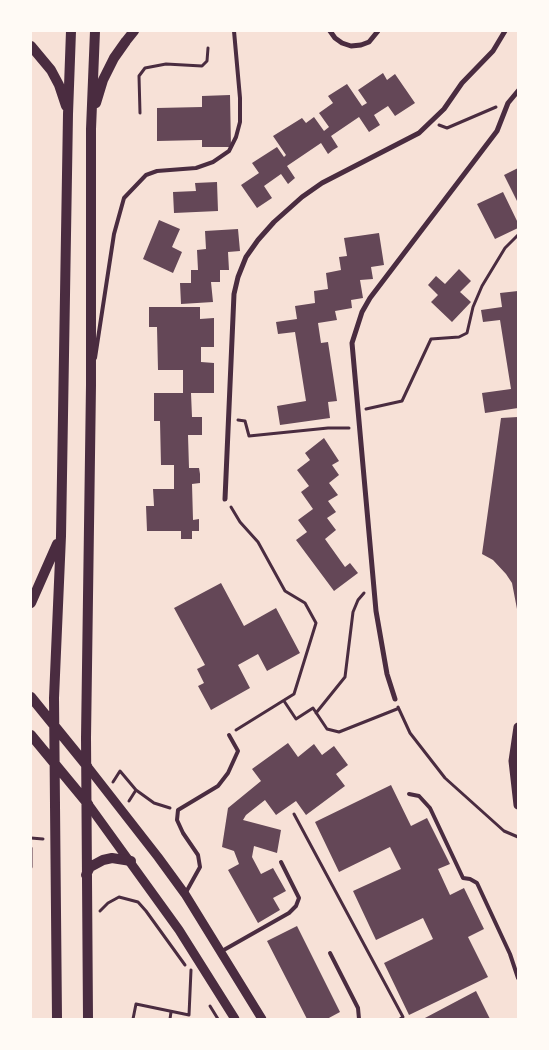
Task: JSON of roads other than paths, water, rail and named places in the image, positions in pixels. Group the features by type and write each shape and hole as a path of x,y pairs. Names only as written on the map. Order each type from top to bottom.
{"main road":[{"path":"56,1019 54,698 60,536 68,114 72,31"},
{"path":"88,1019 86,875 91,385 91,129 95,31"},
{"path":"91,129 104,80 114,58 134,31"},
{"path":"31,46 52,70 68,114"},
{"path":"31,603 60,536"},
{"path":"31,697 87,766"},
{"path":"31,735 88,804"},
{"path":"86,875 90,867 103,860 112,858 130,861"}],"street":[{"path":"330,31 335,38 351,46 361,46 369,42 378,31"},
{"path":"225,498 234,294 246,257 274,222 322,183 419,133 432,122 444,109 462,83 494,52 505,31"},
{"path":"395,699 387,674 376,611 352,342 362,312 370,298 497,131 508,102 518,91"},
{"path":"518,727 513,761 518,805"},
{"path":"87,766 185,894 222,951 262,1019"},
{"path":"88,804 192,949 235,1019"}],"lane":[{"path":"91,385 114,234 124,198 146,175 157,171 196,168 213,162 229,151 236,137 240,122 240,98 234,31"},
{"path":"185,894 200,867 198,855 183,833 177,820 178,810 218,786 228,773 238,756 238,751 229,735"},
{"path":"409,794 419,796 430,808 462,878 470,879 477,883 510,954 518,978"},
{"path":"222,951 288,913 296,906 299,898 281,862"},
{"path":"330,953 358,1008 359,1019"}]}
